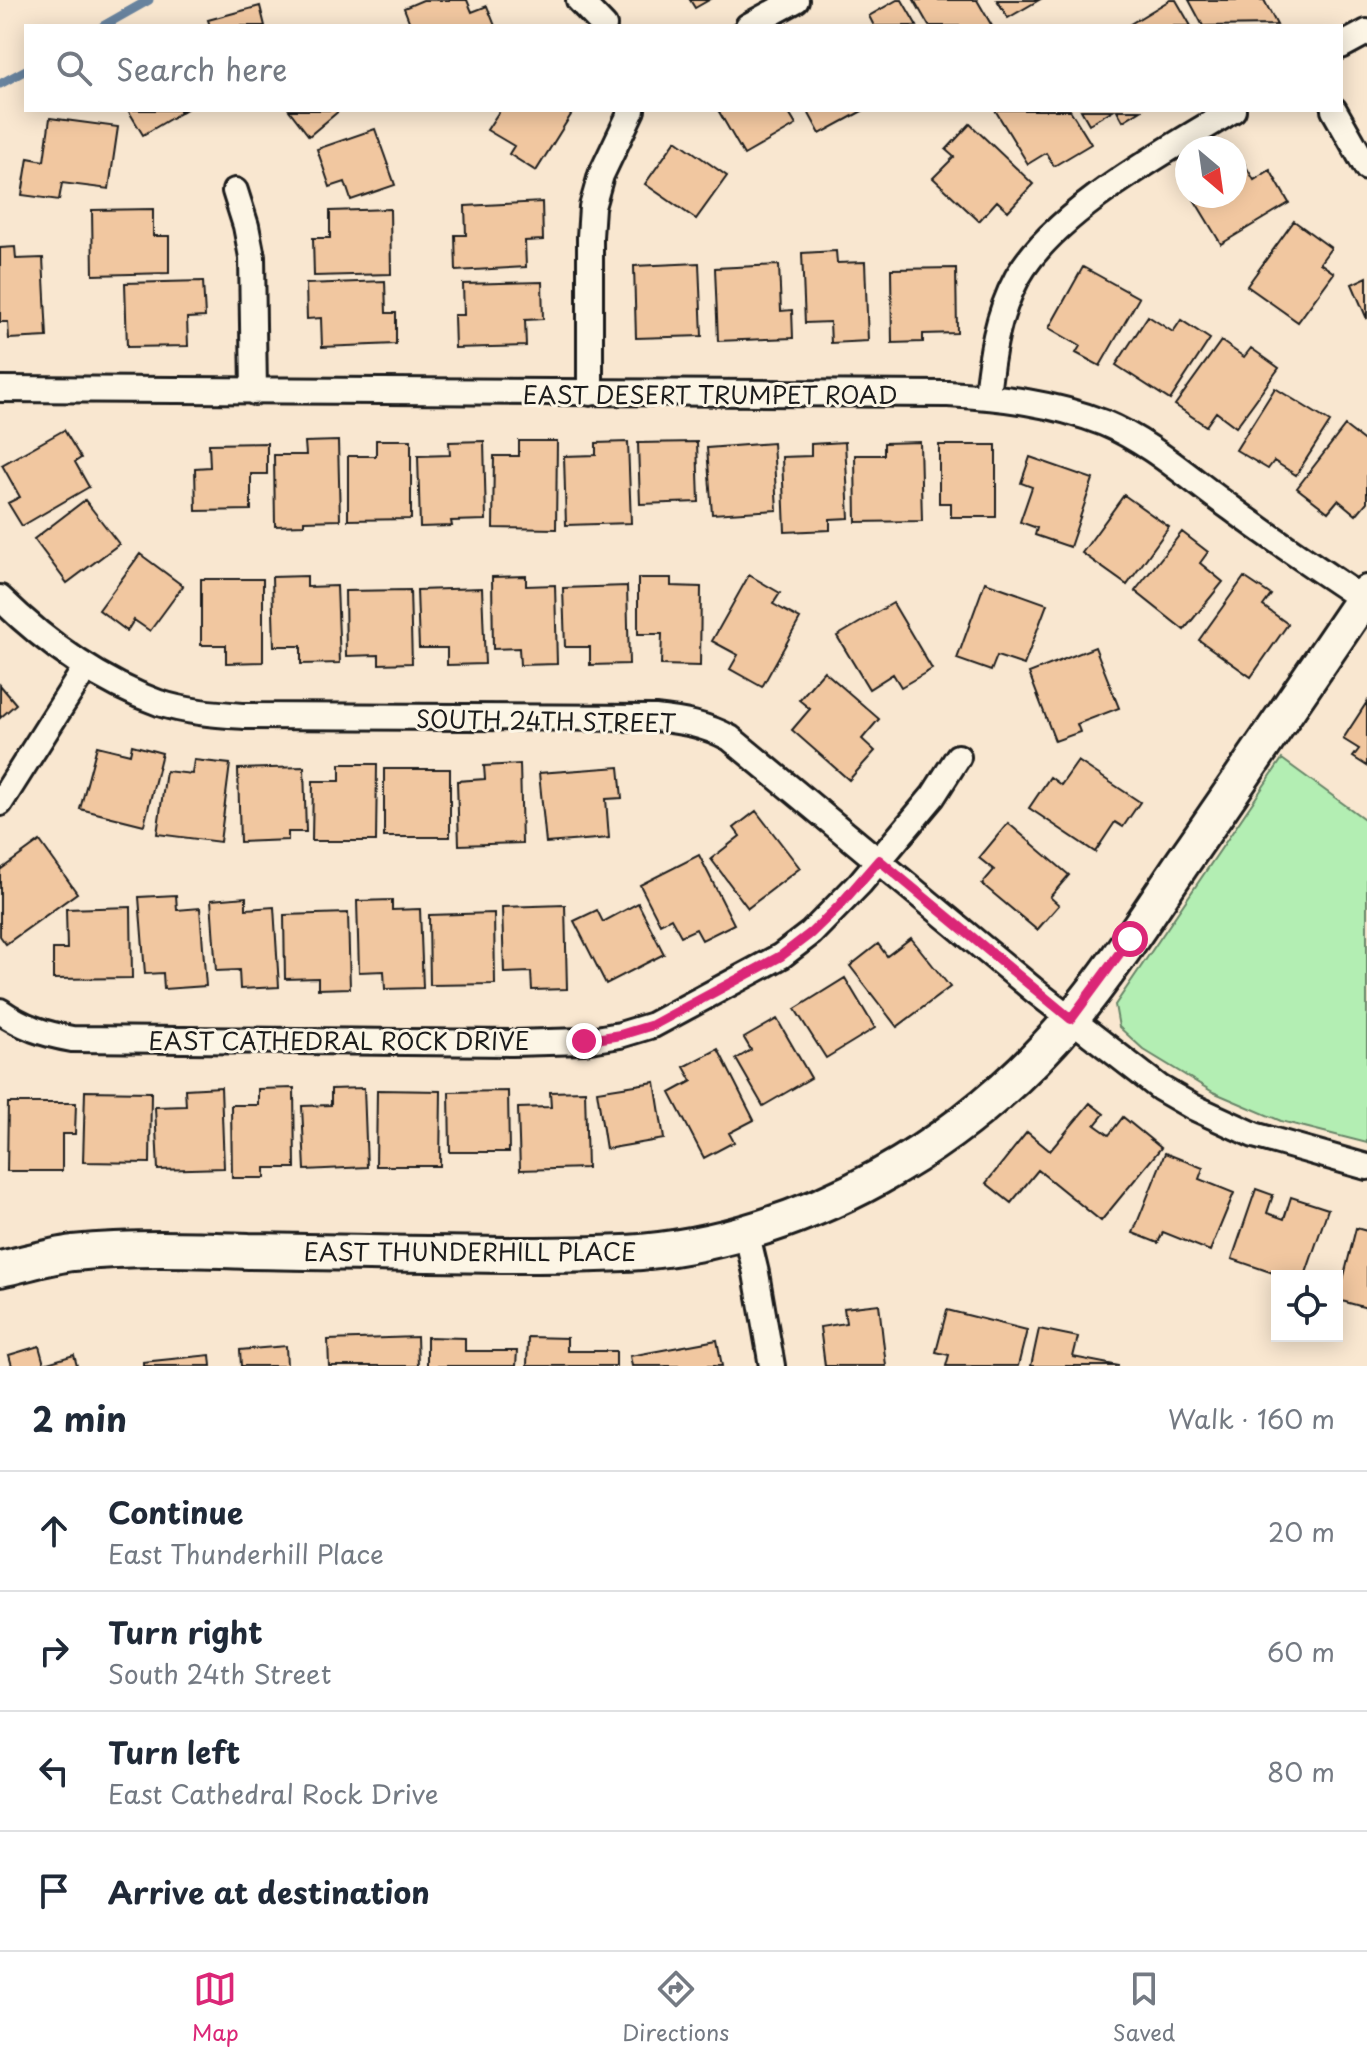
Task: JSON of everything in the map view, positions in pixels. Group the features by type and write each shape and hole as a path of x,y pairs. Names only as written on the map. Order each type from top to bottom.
{"street":[{"path":"579,0 602,24"},
{"path":"752,24 796,0"},
{"path":"1343,45 1367,32"},
{"path":"590,393 592,207 601,175 631,112"},
{"path":"987,396 992,353 1006,303 1018,277 1037,250 1060,226 1088,204 1230,112"},
{"path":"1335,112 1367,168"},
{"path":"235,191 252,257 254,392"},
{"name":"EAST DESERT TRUMPET ROAD","path":"0,389 987,396 1056,407 1105,424 1139,441 1242,517 1366,598"},
{"name":"SOUTH 24TH STREET","path":"0,598 35,632 86,667 160,703 201,712 244,716 639,718 686,721 711,728 730,738 1071,1019 1160,1088 1231,1125 1282,1144 1367,1167"},
{"name":"EAST THUNDERHILL PLACE","path":"0,1269 71,1253 163,1249 515,1255 643,1251 700,1243 746,1231 846,1195 933,1145 1001,1092 1071,1019 1130,939 1366,598"},
{"path":"0,803 86,667"},
{"name":"EAST CATHEDRAL ROCK DRIVE","path":"0,1011 21,1025 41,1033 72,1039 512,1043 584,1041 620,1035 653,1025 781,956 830,915 879,860 933,796 958,757"},
{"path":"746,1231 772,1366"}],"green space":[{"path":"1282,759 1367,821 1367,1143 1281,1121 1213,1092 1144,1050 1119,1027 1115,1005"}],"building":[{"path":"423,0 467,0 472,12 487,6 494,24 410,24 404,8"},
{"path":"690,0 709,0 695,8"},
{"path":"902,0 916,24 873,24 869,16"},
{"path":"914,0 977,0 991,24 928,24"},
{"path":"997,0 1039,0 1008,18"},
{"path":"1170,0 1176,0 1190,24 1130,24"},
{"path":"1189,0 1264,0 1276,24 1202,24"},
{"path":"260,6 264,24 209,24 208,20"},
{"path":"129,112 182,112 143,135"},
{"path":"291,112 338,112 309,136"},
{"path":"499,112 573,112 536,171 509,154 514,146 487,130"},
{"path":"719,112 788,112 796,125 744,155"},
{"path":"808,112 860,112 820,134"},
{"path":"996,112 1071,112 1091,144 1054,166 1046,153 1028,164"},
{"path":"1082,112 1110,112 1089,124"},
{"path":"1118,112 1138,112 1123,121"},
{"path":"50,118 118,127 109,189 62,183 59,200 22,195 28,158 44,161"},
{"path":"970,124 1033,184 1008,211 997,201 979,221 933,178 954,157 946,150"},
{"path":"375,129 395,185 351,200 345,182 330,187 317,149"},
{"path":"676,140 727,176 696,219 645,184"},
{"path":"1247,168 1254,180 1270,170 1289,203 1221,244 1199,208 1247,208"},
{"path":"542,202 543,240 525,241 526,267 456,271 455,235 466,235 465,206"},
{"path":"153,209 153,236 169,236 169,273 93,275 92,210"},
{"path":"390,209 391,274 314,276 313,238 330,238 330,211"},
{"path":"1294,221 1331,248 1320,263 1334,273 1298,322 1247,286"},
{"path":"15,247 16,259 43,258 47,337 9,339 8,322 0,322 0,248"},
{"path":"836,251 837,263 865,262 868,341 831,343 830,322 805,323 802,253"},
{"path":"699,263 702,336 636,338 634,266"},
{"path":"779,265 781,311 792,310 793,338 718,341 715,268"},
{"path":"1083,267 1139,298 1100,366 1076,353 1080,346 1049,328"},
{"path":"956,268 957,333 923,334 923,342 892,343 891,269"},
{"path":"1367,277 1367,319 1352,284"},
{"path":"203,281 205,317 187,318 188,346 127,347 125,283"},
{"path":"385,281 386,313 396,313 396,344 322,347 321,318 307,319 306,284"},
{"path":"542,282 543,319 525,320 526,346 455,348 454,315 464,315 463,284"},
{"path":"1148,316 1173,332 1181,320 1210,339 1170,400 1116,365"},
{"path":"1221,341 1244,357 1251,348 1279,368 1236,427 1216,412 1206,426 1175,405"},
{"path":"1275,388 1330,422 1296,475 1274,461 1268,469 1236,450"},
{"path":"1345,426 1367,443 1367,502 1356,515 1338,500 1328,512 1297,488"},
{"path":"64,430 81,458 75,462 89,487 22,526 8,503 20,497 2,465"},
{"path":"376,440 411,440 411,519 348,520 348,456 376,456"},
{"path":"338,441 340,520 275,526 274,455 306,455 305,442"},
{"path":"484,441 486,520 451,521 452,526 420,527 418,456 450,455 449,442"},
{"path":"519,441 557,441 556,529 493,528 494,456 519,456"},
{"path":"628,442 631,523 566,525 564,456 596,455 596,443"},
{"path":"697,442 699,502 640,504 638,443"},
{"path":"845,442 849,518 830,519 830,530 785,532 782,457 811,456 811,444"},
{"path":"920,442 922,521 856,522 855,455 884,455 884,443"},
{"path":"267,443 267,474 251,474 251,510 196,511 195,468 210,467 209,444"},
{"path":"773,443 777,510 712,514 707,448"},
{"path":"939,445 996,445 996,517 951,517 951,503 939,503"},
{"path":"1030,457 1093,479 1070,547 1035,535 1037,528 1020,522 1032,487 1021,483"},
{"path":"1124,495 1169,527 1127,585 1082,553"},
{"path":"85,500 119,544 67,583 34,539"},
{"path":"1182,532 1208,552 1200,563 1223,582 1184,630 1135,591"},
{"path":"140,554 183,586 150,631 134,620 127,631 99,610"},
{"path":"749,575 780,593 773,604 800,619 762,687 730,669 738,655 712,641"},
{"path":"307,576 307,587 337,586 340,663 301,664 301,646 274,646 272,577"},
{"path":"526,576 526,586 555,585 557,664 520,665 519,648 493,649 492,577"},
{"path":"1244,577 1271,595 1263,606 1288,624 1251,677 1199,640"},
{"path":"638,578 671,578 671,586 701,587 700,666 661,665 662,634 638,634"},
{"path":"201,579 263,579 263,662 226,663 226,645 201,645"},
{"path":"985,582 1047,604 1024,665 997,656 991,671 957,659"},
{"path":"627,586 629,664 590,665 590,647 565,647 563,588"},
{"path":"482,588 485,664 447,665 447,648 419,648 417,590"},
{"path":"410,590 412,663 379,664 379,655 346,656 345,591"},
{"path":"893,603 932,669 901,687 893,674 869,689 837,636"},
{"path":"1095,647 1119,708 1077,724 1080,732 1055,741 1029,673"},
{"path":"824,671 879,719 862,739 875,751 849,780 792,730 810,709 799,700"},
{"path":"0,685 16,704 0,718"},
{"path":"1367,702 1367,766 1353,757 1359,749 1343,739"},
{"path":"132,745 162,753 144,825 80,809 97,746 130,754"},
{"path":"194,760 230,764 220,842 157,834 166,771 192,774"},
{"path":"1078,761 1140,802 1123,827 1115,822 1095,852 1029,808 1050,777 1061,785"},
{"path":"340,764 377,764 376,841 312,841 313,781 340,781"},
{"path":"520,764 522,843 459,845 457,781 485,779 484,766"},
{"path":"304,767 306,832 288,832 288,840 240,842 238,769"},
{"path":"619,767 622,798 606,799 609,838 546,843 539,773"},
{"path":"384,769 450,769 450,837 384,837"},
{"path":"756,811 800,868 748,908 711,859 740,836 734,828"},
{"path":"1008,823 1069,875 1050,897 1059,905 1037,930 982,884 994,870 979,858"},
{"path":"40,841 77,893 6,944 0,936 0,870"},
{"path":"699,855 734,924 702,940 696,929 681,936 671,918 660,924 640,885"},
{"path":"176,895 177,910 200,908 206,986 164,989 163,973 145,974 139,897"},
{"path":"246,897 246,909 274,907 279,987 240,989 239,970 216,971 211,900"},
{"path":"392,900 392,910 420,909 423,988 385,989 384,971 359,972 357,901"},
{"path":"638,903 664,954 606,984 574,921 597,910 603,922"},
{"path":"565,905 567,989 532,990 531,972 504,973 502,907"},
{"path":"131,907 132,978 53,979 53,949 67,949 66,909"},
{"path":"348,913 350,988 318,989 318,978 285,979 284,915"},
{"path":"494,913 495,984 430,985 429,915"},
{"path":"911,938 950,987 897,1027 850,966 878,944 887,956"},
{"path":"845,978 875,1028 826,1058 795,1009"},
{"path":"777,1019 811,1078 763,1106 736,1059 751,1050 744,1038"},
{"path":"718,1049 754,1120 729,1133 734,1142 704,1158 670,1093 692,1081 684,1067"},
{"path":"655,1082 664,1139 606,1149 597,1091"},
{"path":"221,1087 224,1168 158,1170 155,1107 186,1106 185,1089"},
{"path":"294,1088 295,1168 265,1168 265,1178 232,1178 231,1105 258,1105 258,1089"},
{"path":"364,1088 367,1167 305,1170 302,1106 331,1105 331,1089"},
{"path":"377,1090 441,1091 440,1166 376,1166"},
{"path":"85,1091 151,1092 150,1163 83,1162"},
{"path":"508,1091 509,1152 450,1152 449,1092"},
{"path":"585,1091 587,1168 520,1170 518,1108 551,1107 550,1092"},
{"path":"8,1103 76,1103 75,1134 62,1134 62,1171 7,1171"},
{"path":"1090,1103 1104,1114 1095,1125 1109,1135 1123,1117 1161,1148 1101,1221 1038,1170 1011,1203 986,1183 1027,1132 1050,1151"},
{"path":"1165,1153 1203,1168 1199,1179 1234,1193 1210,1251 1163,1232 1158,1243 1133,1233"},
{"path":"1256,1189 1273,1195 1267,1213 1284,1219 1291,1197 1328,1209 1307,1270 1271,1272 1232,1259"},
{"path":"1356,1228 1367,1231 1367,1308 1343,1301 1343,1280"},
{"path":"879,1304 886,1366 825,1366 820,1327 846,1323 844,1308"},
{"path":"947,1310 1027,1330 1018,1366 946,1366 949,1355 936,1352"},
{"path":"1039,1329 1078,1337 1073,1357 1119,1366 1031,1366"},
{"path":"417,1337 418,1366 329,1366 328,1340"},
{"path":"427,1337 465,1338 465,1351 517,1351 516,1366 427,1366"},
{"path":"528,1337 567,1338 567,1351 616,1351 616,1366 527,1366"},
{"path":"717,1340 722,1366 632,1366 630,1356"},
{"path":"39,1346 44,1364 74,1355 77,1366 12,1366 9,1355"},
{"path":"286,1346 287,1366 241,1366 240,1350"},
{"path":"210,1355 211,1366 143,1366 143,1362"}],"waterway":[{"path":"107,24 149,0"},
{"path":"0,84 24,71"}],"route":[{"path":"584,1041 653,1025 781,956 839,906 879,860 1071,1019 1130,939"}]}
